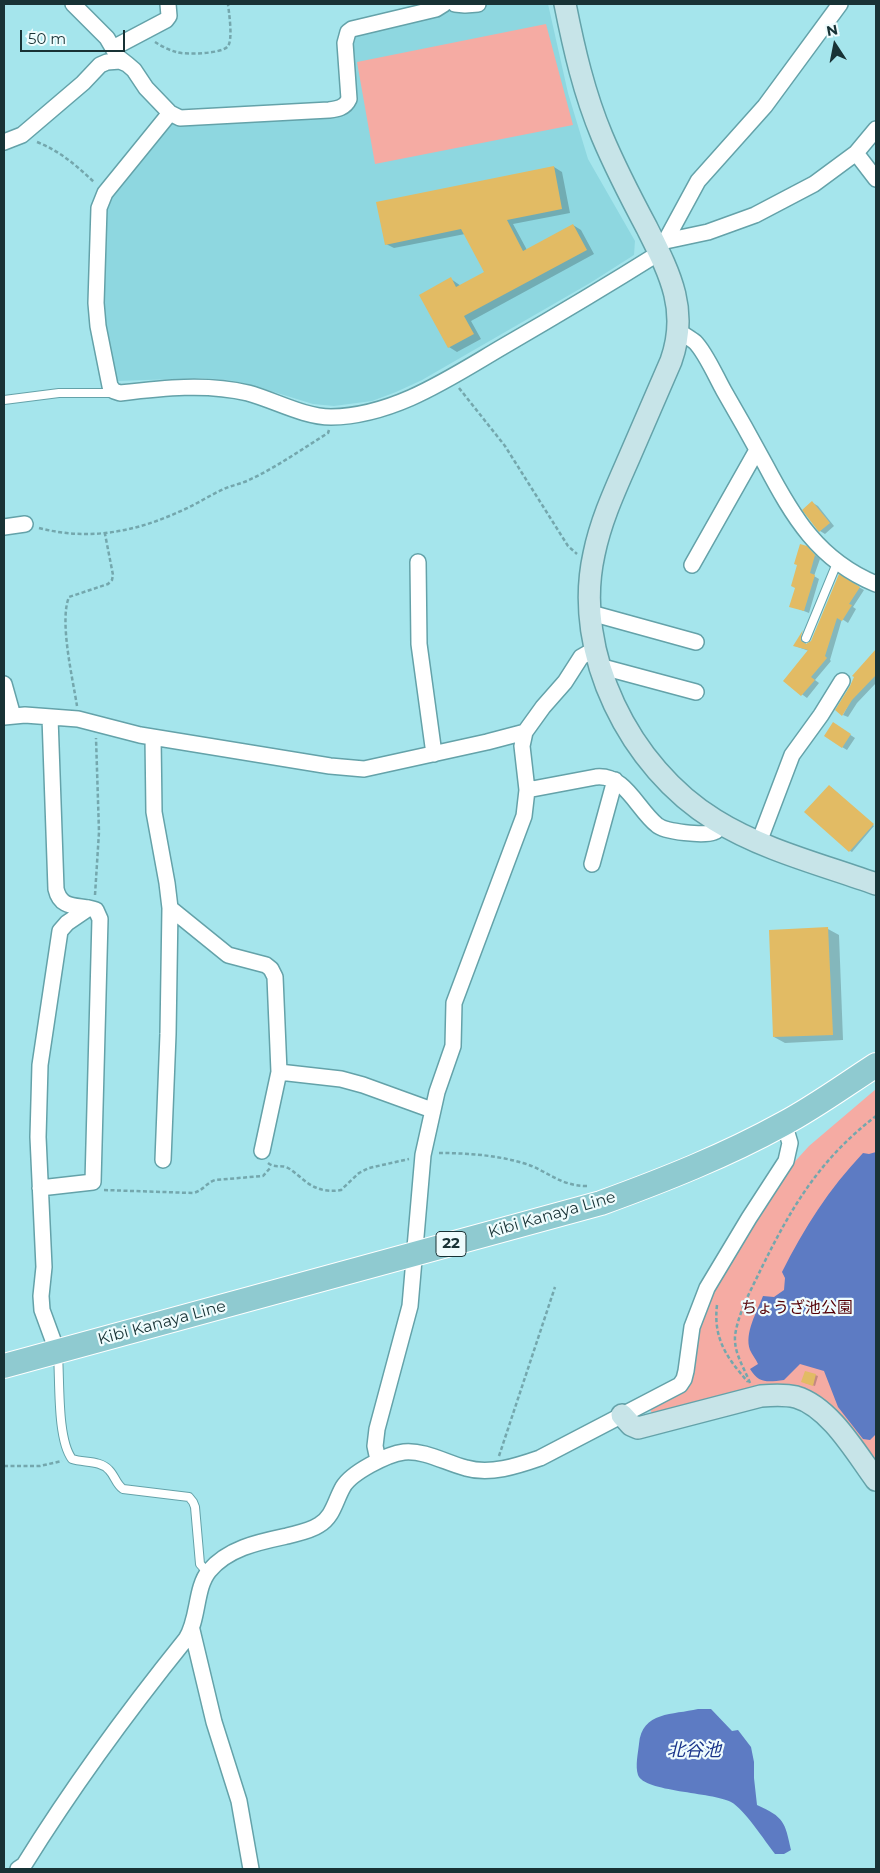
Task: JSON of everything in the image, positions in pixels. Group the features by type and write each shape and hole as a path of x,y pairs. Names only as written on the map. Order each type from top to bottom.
{"main road":[{"name":"Kibi Kanaya Line","path":"4,1366 601,1203 688,1170 738,1148 784,1124 876,1065"}],"street":[{"path":"73,4 107,38 118,57 134,70 146,88 170,113 180,118 340,108 347,104 349,99 345,43 348,32 352,29 436,9 444,4"},
{"path":"113,48 166,20 169,16 168,4"},
{"path":"455,4 478,4"},
{"path":"565,4 579,69 601,134 660,246 674,290 678,311 679,331 671,361 605,513 593,561 590,584 591,613 597,657 612,700 622,720 646,757 681,794 698,808 722,824 759,842 876,884"},
{"path":"660,246 698,181 765,106 840,4"},
{"path":"4,142 22,135 83,84 100,65 114,60 127,64"},
{"path":"170,113 105,193 99,208 96,303 98,326 110,386 120,393 193,387 224,388 248,393 319,416 331,417 386,408 451,377 566,310 660,246 708,232 755,215 814,184 856,153 876,128"},
{"path":"856,153 876,179"},
{"path":"679,331 695,342 787,506 801,527 818,546 837,562 876,584"},
{"path":"692,565 757,450"},
{"path":"4,527 25,524"},
{"path":"418,562 419,644 434,754"},
{"path":"591,613 696,642"},
{"path":"378,1460 374,1446 377,1429 410,1306 422,1163 432,1110 436,1092 453,1046 454,1003 524,816 527,790 522,746 525,732 543,707 565,682 581,657 597,657 696,692"},
{"path":"759,842 792,755 821,715 842,681"},
{"path":"4,684 8,716 50,716 78,719 153,737 330,766 364,769 525,732"},
{"path":"40,1188 93,1182 100,919 96,910 62,903 58,898 56,889 50,716"},
{"path":"153,737 154,812 170,908 164,1160"},
{"path":"527,790 596,777 607,777 614,780 660,827 704,834 718,830 722,824"},
{"path":"592,864 614,780"},
{"path":"57,1351 42,1310 41,1296 44,1268 38,1137 40,1065 60,931 67,923 89,908"},
{"path":"170,908 228,955 266,965 271,969 275,977 279,1072 262,1151"},
{"path":"279,1072 364,1085 432,1110"},
{"path":"18,1869 24,1866 57,1812 142,1693 192,1630 204,1580 216,1564 236,1551 260,1542 318,1527 328,1518 333,1510 344,1485 378,1460 396,1454 416,1453 466,1468 484,1471 494,1470 540,1458 673,1390 684,1379 692,1327 707,1288 748,1218 786,1161 790,1143 784,1124"},
{"path":"622,1415 631,1425 638,1428 761,1396 796,1397 814,1406 833,1422 876,1480"},
{"path":"192,1630 214,1722 239,1801 251,1869"}],"lane":[{"path":"4,400 59,393 120,393"},
{"path":"806,638 837,562"},
{"path":"57,1351 62,1432 69,1456 79,1462 100,1464 108,1468 118,1485 123,1489 189,1497 195,1507 200,1564 208,1573"}],"path":[{"path":"144,31 155,43 176,52 184,54 223,51 229,46 230,39 228,4"},
{"path":"22,135 54,149 105,193"},
{"path":"451,377 505,446 574,554 593,561"},
{"path":"25,524 54,532 82,535 105,534 162,519 224,489 248,481 328,433 331,417"},
{"path":"78,719 66,635 67,603 69,598 108,584 112,580 113,575 105,534"},
{"path":"89,908 95,896 99,832 96,724"},
{"path":"717,1302 717,1327 721,1345 731,1363 753,1390 738,1356 736,1346 740,1316 752,1288 797,1200 825,1163 852,1135 876,1116"},
{"path":"87,1183 98,1190 193,1193 199,1192 208,1182 263,1176 269,1168 273,1167"},
{"path":"494,1470 555,1287"},
{"path":"4,1466 27,1467 49,1465 69,1456"}],"shaded area":[{"path":"453,4 548,4 568,93 588,159 635,241 634,255 590,283 422,380 372,401 334,406 313,404 248,384 228,380 201,378 118,381 114,377 103,320 102,297 106,211 111,196 164,129 174,122 342,116 347,113 354,96 353,41 356,35"}],"green space":[{"path":"546,24 573,125 375,164 357,62"},
{"name":"ちょうざ池公園","path":"876,1089 876,1458 873,1460 803,1390 653,1417 650,1408 679,1394 687,1386 694,1343 706,1305 752,1226 789,1168 809,1146"}],"water":[{"path":"876,1152 876,1434 870,1440 863,1439 838,1407 824,1371 800,1364 784,1380 760,1380 750,1369 758,1364 750,1350 749,1337 752,1323 763,1296 774,1297 784,1290 785,1278 782,1272 818,1210 863,1153"},
{"name":"北谷池","path":"698,1709 711,1709 732,1731 738,1730 751,1747 757,1805 773,1813 782,1821 791,1850 784,1854 775,1854 748,1818 731,1802 652,1785 643,1781 638,1775 639,1744 641,1733 646,1725 660,1716"}],"building":[{"path":"554,166 562,209 507,220 523,251 573,224 587,250 464,316 474,334 448,348 419,295 451,277 456,287 484,272 461,229 385,245 376,202"},
{"path":"812,501 830,523 819,532 802,510"},
{"path":"800,544 807,546 815,555 810,573 815,575 804,611 789,607 795,588 791,586 797,565 794,564"},
{"path":"839,574 860,587 849,604 852,605 842,621 837,618 825,656 827,658 811,677 815,680 801,696 783,681 808,650 793,646 803,630 801,641 806,644 811,641"},
{"path":"876,649 876,675 852,700 842,716 835,710 850,686 854,677 852,676"},
{"path":"833,722 851,734 842,748 824,736"},
{"path":"829,785 874,824 849,852 804,812"},
{"path":"828,927 833,1035 773,1037 769,930"},
{"path":"805,1371 816,1374 813,1386 801,1382"}]}
